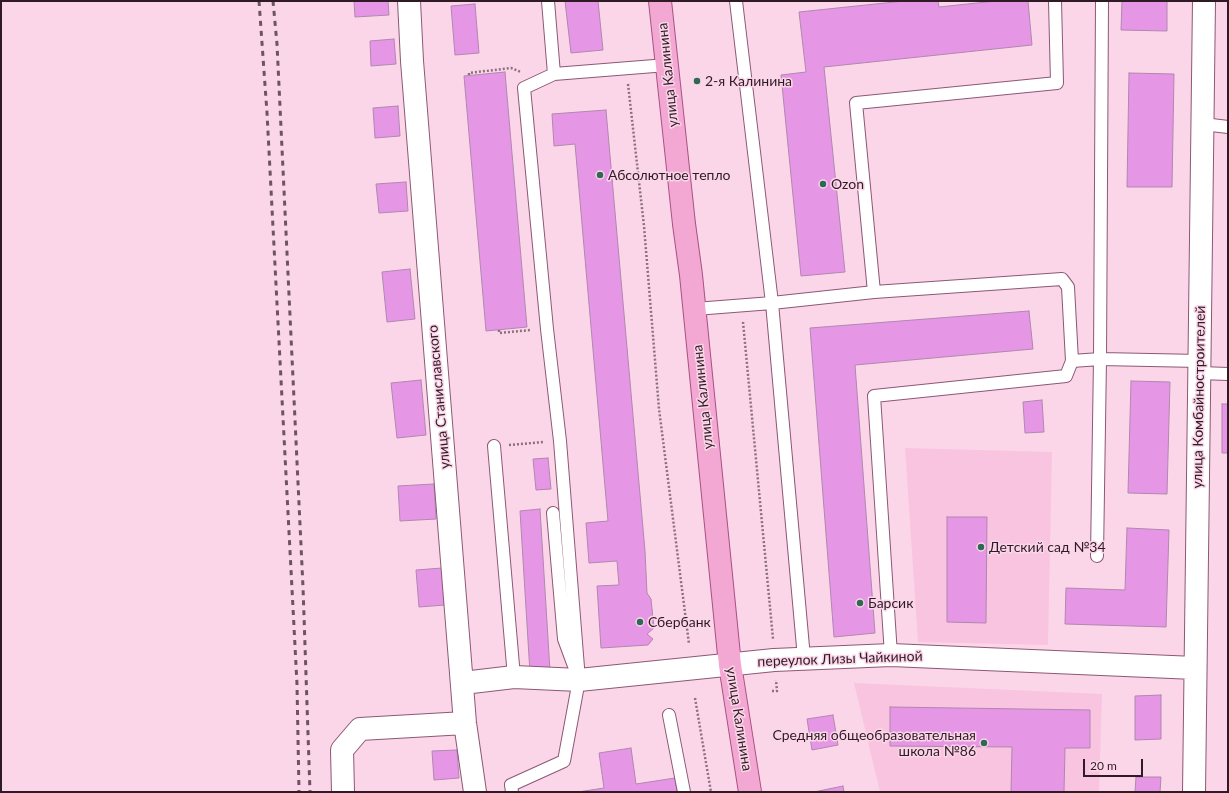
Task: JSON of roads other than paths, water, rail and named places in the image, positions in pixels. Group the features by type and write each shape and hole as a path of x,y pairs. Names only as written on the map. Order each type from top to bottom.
{"main road":[{"name":"улица Калинина","path":"660,1 695,309 730,665 750,792"}],"street":[{"name":"улица Станиславского","path":"408,1 465,723 475,792"},
{"name":"улица Комбайностроителей","path":"1194,792 1204,1"},
{"name":"переулок Лизы Чайкиной","path":"463,683 514,677 579,680 804,658 891,655 1195,668"},
{"path":"342,792 342,750 360,729 465,723"}],"lane":[{"path":"548,1 554,74"},
{"path":"736,1 772,303 804,658"},
{"path":"874,292 856,103 1057,83 1055,1"},
{"path":"1097,556 1100,359 1102,1"},
{"path":"512,792 511,785 564,761 579,680 560,441 547,329 524,88 554,74 667,65"},
{"path":"1203,124 1228,127"},
{"path":"695,309 772,303 874,292 1062,279 1068,287 1072,361 1066,376 874,396 891,655"},
{"path":"1072,361 1100,359 1200,367 1228,374"},
{"path":"494,446 514,677"},
{"path":"553,513 564,639 579,680"},
{"path":"669,715 684,792"}],"railway":[{"path":"259,1 267,113 297,684 299,792"},
{"path":"273,1 277,44 303,587 310,792"}],"place":[{"name":"2-я Калинина","path":"697,81"},
{"name":"Абсолютное тепло","path":"600,175"},
{"name":"Ozon","path":"823,184"},
{"name":"Детский сад №34","path":"981,547"},
{"name":"Барсик","path":"860,603"},
{"name":"Сбербанк","path":"640,622"},
{"name":"Средняя общеобразовательная школа №86","path":"984,743"}]}
